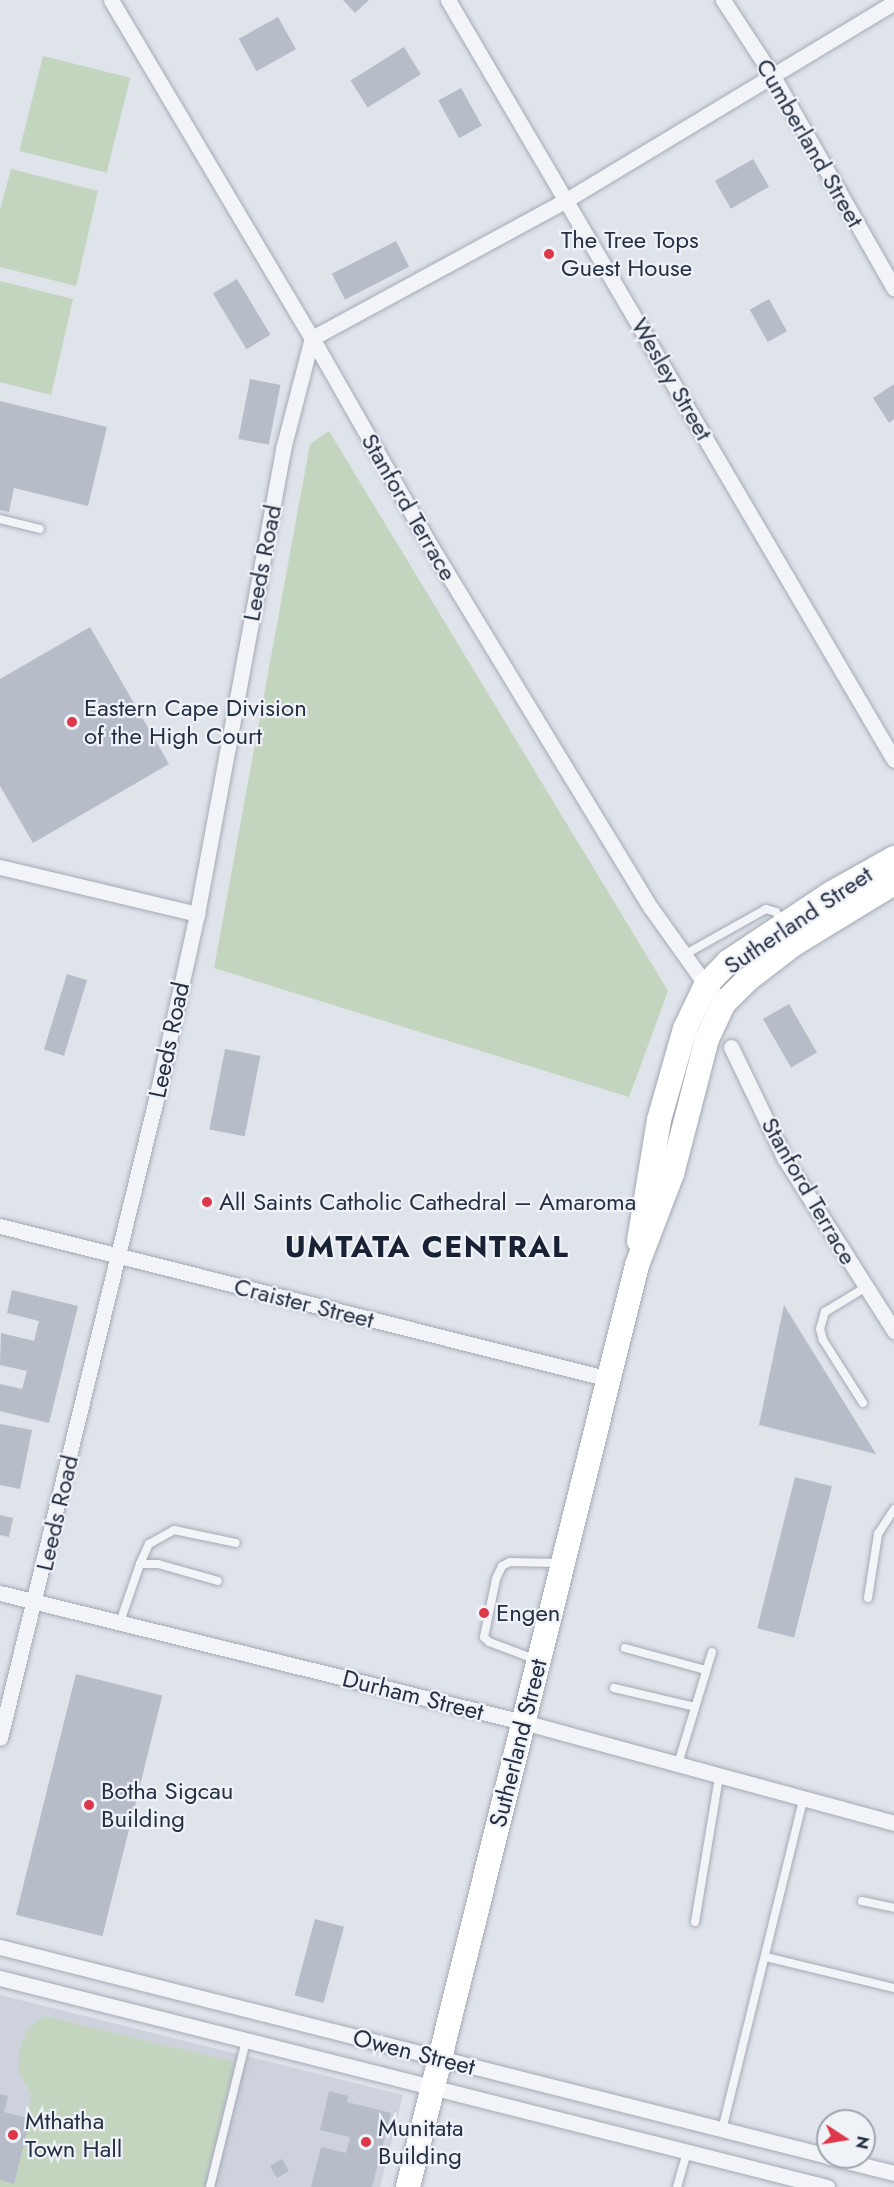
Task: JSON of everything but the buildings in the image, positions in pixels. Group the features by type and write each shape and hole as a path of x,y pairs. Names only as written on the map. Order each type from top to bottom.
{"main road":[{"name":"Sutherland Street","path":"637,1264 642,1209 659,1120 685,1029 706,985 728,962 894,858"},
{"name":"Sutherland Street","path":"408,2187 637,1264 672,1174 707,1039 724,1003 747,980 794,944 894,884"}],"street":[{"name":"Stanford Terrace","path":"111,0 312,338 430,545 651,908 706,985 724,1003"},
{"name":"Wesley Street","path":"448,0 568,200 894,760"},
{"name":"Cumberland Street","path":"723,0 774,78 894,288"},
{"path":"312,338 568,200 774,78 894,2"},
{"name":"Leeds Road","path":"0,1738 36,1602 197,914 284,449 312,338"},
{"path":"0,867 197,914"},
{"name":"Stanford Terrace","path":"731,1047 786,1160 894,1331"},
{"name":"Craister Street","path":"0,1226 609,1379"},
{"name":"Durham Street","path":"0,1593 523,1722 718,1777 894,1823"},
{"name":"Owen Street","path":"0,1947 816,2154"},
{"name":"Owen Street","path":"0,1978 433,2085 827,2187"},
{"name":"Owen Street","path":"876,2169 894,2173"}],"lane":[{"path":"0,519 40,529"},
{"path":"684,955 766,909 776,912 784,926"},
{"path":"863,1403 823,1340 820,1329 825,1312 866,1287"},
{"path":"868,1598 878,1534 894,1509"},
{"path":"120,1622 149,1544 174,1530 236,1543"},
{"path":"538,1661 489,1642 484,1637 496,1579 502,1566 510,1562 563,1564"},
{"path":"140,1564 158,1564 218,1581"},
{"path":"625,1648 706,1670"},
{"path":"678,1766 712,1652"},
{"path":"614,1688 695,1707"},
{"path":"695,1922 718,1777"},
{"path":"722,2130 803,1799"},
{"path":"862,1901 894,1908"},
{"path":"766,1957 894,1988"},
{"path":"210,2187 246,2039"},
{"path":"677,2187 687,2151"}],"shaded area":[{"path":"0,1995 403,2095 380,2187 0,2187"}],"green space":[{"path":"43,56 130,78 107,173 19,151"},
{"path":"11,169 98,191 76,286 0,267 0,210"},
{"path":"0,281 73,299 51,395 0,382"},
{"path":"329,431 668,991 629,1097 214,968 310,444"},
{"path":"44,2016 234,2062 204,2187 0,2187 0,2180 14,2184 32,2095 19,2073 19,2051 27,2030"}],"place":[{"name":"The Tree Tops Guest House","path":"549,254"},
{"name":"Eastern Cape Division of the High Court","path":"72,722"},
{"name":"All Saints Catholic Cathedral – Amaroma","path":"207,1202"},
{"name":"Engen","path":"484,1613"},
{"name":"Botha Sigcau Building","path":"89,1805"},
{"name":"Mthatha Town Hall","path":"13,2135"},
{"name":"Munitata Building","path":"366,2142"}],"district":[{"name":"UMTATA CENTRAL","path":"427,1247"}]}
